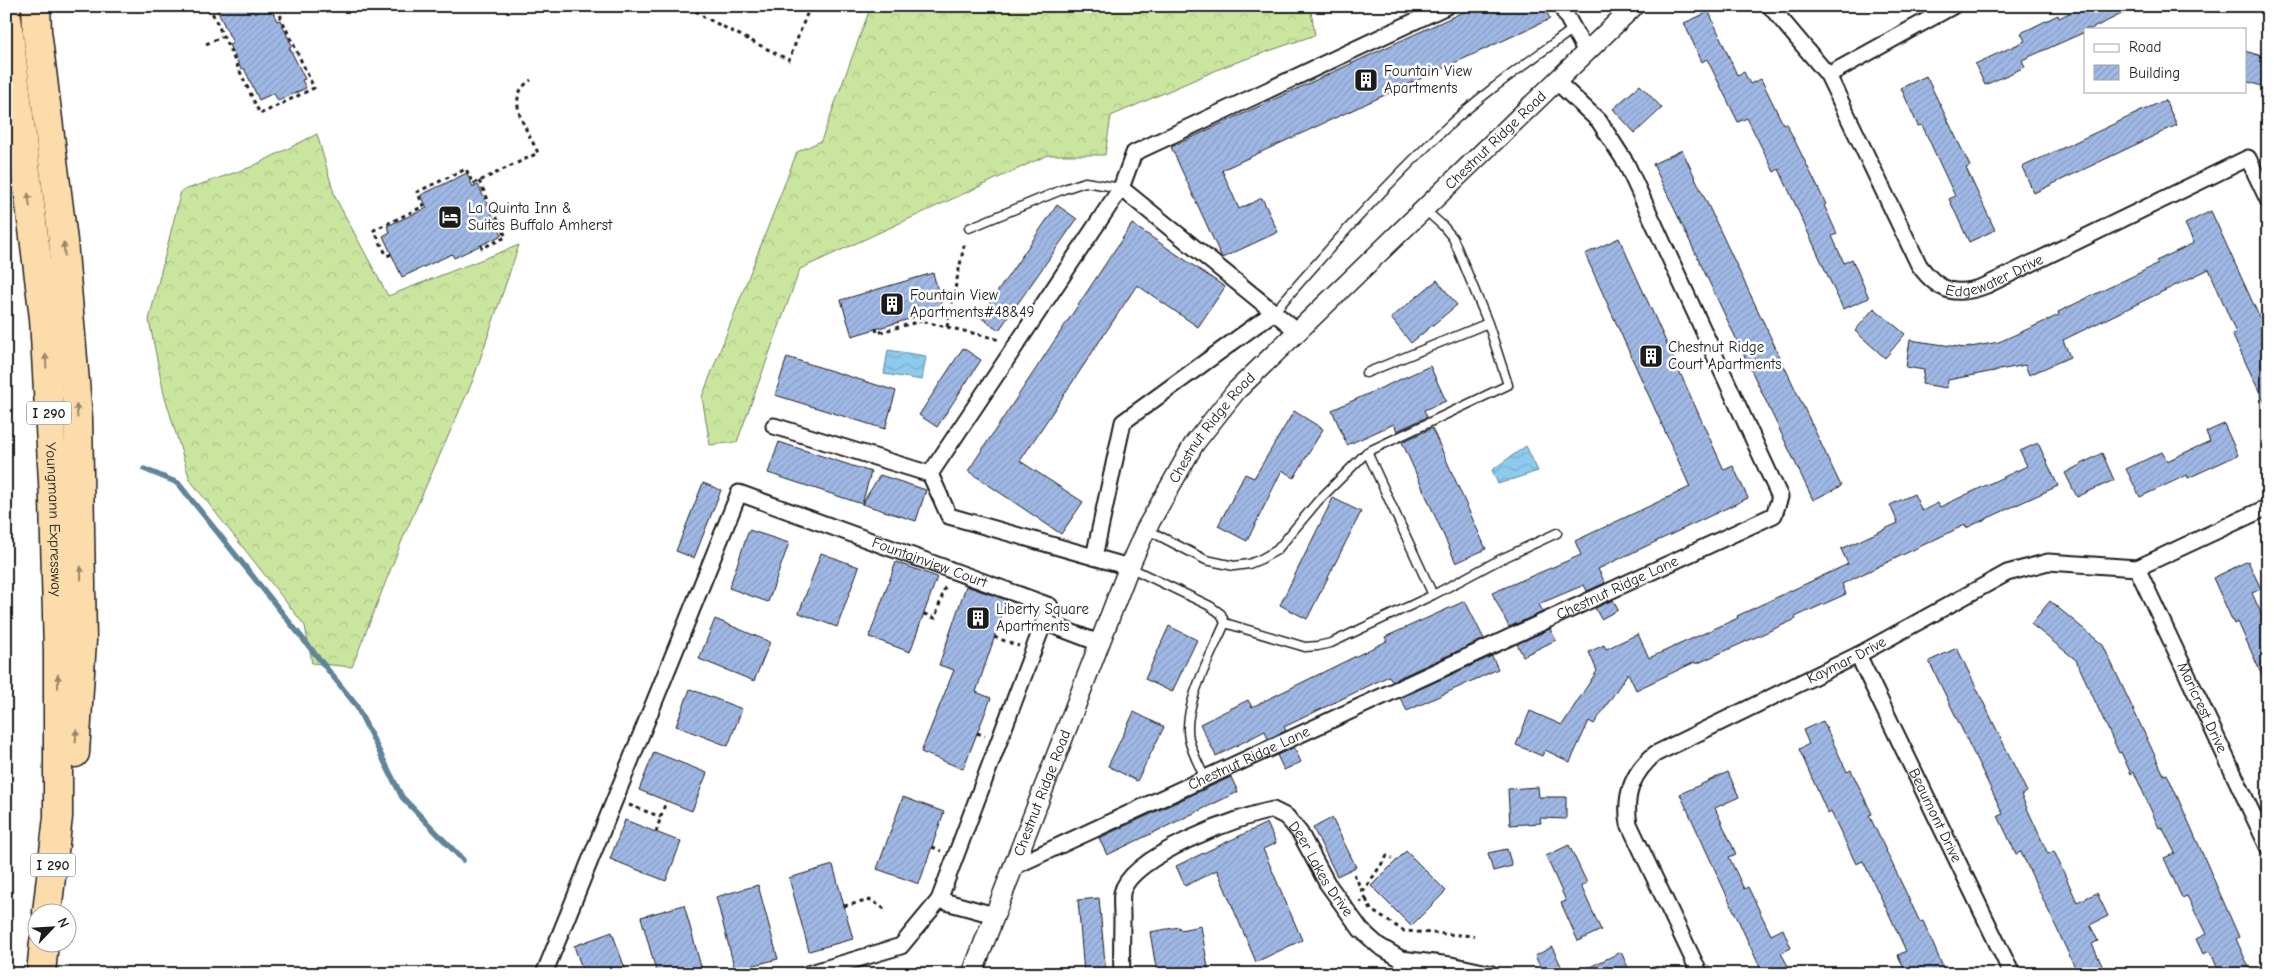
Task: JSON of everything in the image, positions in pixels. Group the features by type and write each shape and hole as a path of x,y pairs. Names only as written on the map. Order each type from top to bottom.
{"highway":[{"path":"36,6 37,30 70,309 78,418 82,640 75,753 58,817"},
{"name":"Youngmann Expressway","path":"6,10 44,318 56,548 58,817 49,902"},
{"path":"41,974 43,952"}],"street":[{"path":"930,474 1121,188 1134,154 1447,6"},
{"path":"1561,6 1586,52"},
{"name":"Chestnut Ridge Road","path":"972,974 1011,868 1129,567 1146,529 1194,444 1236,391 1634,6"},
{"name":"Edgewater Drive","path":"1770,6 1828,75 1919,266 1928,278 1941,287 1956,292 1970,292 1987,285 2248,158 2268,200"},
{"path":"1828,75 1953,6"},
{"name":"Chestnut Ridge Lane","path":"1011,868 1774,515 1780,497 1626,163 1599,122 1556,81"},
{"path":"1121,188 1297,331"},
{"path":"1094,557 1123,422 1274,312"},
{"path":"774,426 930,474 949,516 1129,567"},
{"name":"Fountainview Court","path":"614,800 739,492 1050,606 1044,622"},
{"name":"Kaymar Drive","path":"1700,974 1629,824 1627,809 1628,792 1634,776 1643,764 1655,754 1858,655 2007,573 2027,567 2058,562 2136,568 2268,507"},
{"name":"Maricrest Drive","path":"2136,568 2268,847"},
{"path":"807,974 901,946 939,900 1044,622 1099,643"},
{"name":"Beaumont Drive","path":"1858,655 2012,974"},
{"path":"544,974 614,800"},
{"name":"Deer Lakes Drive","path":"1122,974 1122,892 1129,879 1138,869 1173,848 1232,820 1273,810 1287,817 1296,828 1332,889 1361,930 1379,946 1401,959 1451,965 1492,974"},
{"path":"939,900 994,915"}],"lane":[{"path":"1274,312 1328,250 1445,129 1488,92 1573,28"},
{"path":"969,228 1084,182 1121,188"},
{"path":"1146,529 1206,560 1234,566 1249,564 1277,550 1318,501 1367,452 1508,385 1488,323 1453,238 1424,209"},
{"path":"1366,373 1488,323"},
{"path":"1367,452 1433,595"},
{"path":"1225,623 1305,647 1318,646 1332,642 1433,595 1499,560 1557,533"},
{"path":"1129,567 1210,606 1222,614 1225,623 1192,701 1187,721 1189,739 1205,778"}],"path":[{"path":"209,6 260,114 295,95 314,88 281,18 280,6"},
{"path":"689,6 704,17 789,60 810,6"},
{"path":"206,44 228,34"},
{"path":"392,254 387,256 374,230 424,206 417,192 446,181 466,169 473,184 538,153 517,103 518,92 532,80"},
{"path":"479,181 506,237 482,248 481,245"},
{"path":"947,327 965,241"},
{"path":"920,316 922,321"},
{"path":"876,328 877,332 922,321 994,338"},
{"path":"924,614 935,618 950,570"},
{"path":"994,637 1033,652"},
{"path":"614,800 661,817"},
{"path":"656,832 666,801"},
{"path":"1363,892 1387,856 1392,858"},
{"path":"1366,899 1371,910 1404,931 1474,936"},
{"path":"844,906 870,900 886,910"}],"green space":[{"path":"871,6 1310,6 1315,35 1226,66 1111,116 1105,155 1048,155 800,269 737,442 710,445 702,397 797,152 821,141"},
{"path":"317,134 335,197 388,296 519,245 473,380 403,538 352,667 312,663 305,626 190,480 164,394 149,320 181,191 251,167"}],"water":[{"path":"888,350 926,356 922,380 884,374"},
{"path":"1526,446 1538,471 1498,484 1492,470"}],"building":[{"path":"215,6 270,6 277,21 280,20 292,46 289,47 305,79 302,80 306,88 278,101 274,93 259,100 244,68 241,69 229,45 233,43"},
{"name":"Fountain View Apartments","path":"1476,6 1544,6 1550,19 1222,170 1239,209 1262,198 1278,232 1222,258 1171,147"},
{"path":"2083,6 2138,6 2093,28 2084,28 2084,32 2022,60 2025,67 1985,85 1975,64 2025,41 2021,33 2058,15 2059,18"},
{"path":"1709,12 1737,75 1744,72 1750,84 1761,79 1783,124 1786,123 1826,204 1824,205 1837,234 1832,236 1844,263 1852,259 1869,298 1843,309 1779,169 1774,172 1747,118 1738,122 1707,59 1702,62 1684,23"},
{"path":"2246,51 2268,58 2268,88 2246,81"},
{"path":"1926,76 1970,166 1966,168 1995,230 1969,242 1949,199 1955,196 1922,125 1918,126 1901,88"},
{"path":"1640,85 1662,108 1635,133 1613,109"},
{"path":"2165,100 2177,125 2034,193 2022,167"},
{"path":"1682,150 1841,486 1813,500 1653,164"},
{"name":"La Quinta Inn & Suites Buffalo Amherst","path":"467,173 473,187 478,185 502,235 454,258 452,254 402,277 383,236 390,232 387,226 427,208 421,195"},
{"path":"1057,205 1077,219 999,330 980,317"},
{"path":"2211,211 2268,336 2268,410 2232,334 2236,333 2209,269 2063,340 2070,357 2029,375 2025,365 1948,380 1947,388 1922,384 1924,370 1906,367 1910,340 1965,348 1999,342 2059,315 2058,312 2158,264 2156,261 2194,243 2185,224"},
{"path":"1132,224 1225,287 1198,327 1137,285 1020,461 1083,502 1061,534 968,471"},
{"path":"1619,238 1724,470 1733,466 1748,498 1598,569 1605,583 1587,591 1584,585 1539,604 1543,612 1509,627 1492,593 1581,555 1575,541 1690,487 1585,254"},
{"name":"Fountain View Apartments#48&49","path":"933,273 943,309 852,336 841,300"},
{"path":"1437,280 1457,305 1411,343 1391,318"},
{"path":"1874,308 1905,334 1885,358 1855,331"},
{"path":"963,348 981,360 937,427 919,415"},
{"path":"787,357 896,391 885,429 775,395"},
{"path":"1430,366 1446,401 1424,410 1427,417 1397,431 1394,424 1347,445 1332,410"},
{"path":"1294,411 1323,429 1294,478 1282,470 1247,541 1218,526 1245,474 1254,478"},
{"path":"2224,424 2238,455 2188,478 2187,475 2140,497 2126,469 2162,452 2167,461 2210,441 2206,432"},
{"path":"1432,428 1486,549 1456,563 1402,442"},
{"path":"779,442 871,472 862,504 768,473"},
{"path":"2038,443 2058,486 1966,528 1965,525 1842,584 1846,594 1795,617 1796,619 1696,664 1695,662 1636,690 1628,673 1594,724 1589,721 1570,762 1545,750 1542,756 1516,745 1530,711 1562,725 1597,671 1589,652 1604,645 1606,649 1638,634 1649,658 1738,618 1737,616 1848,564 1841,549 1898,523 1890,505 1914,494 1922,511 1938,503 1940,507 2027,466 2020,451"},
{"path":"2102,453 2114,480 2077,497 2065,473"},
{"path":"880,475 926,490 916,521 862,504"},
{"path":"703,483 721,490 694,558 676,551"},
{"path":"1333,498 1361,512 1307,619 1280,605"},
{"path":"749,530 789,543 768,602 729,588"},
{"path":"821,553 859,567 837,627 799,613"},
{"path":"2248,561 2261,589 2252,593 2268,629 2268,689 2238,622 2234,624 2213,578"},
{"path":"896,562 937,577 910,652 869,637"},
{"path":"966,586 1007,600 976,692 991,698 963,769 921,752 954,670 939,665"},
{"path":"1613,600 1618,610 1601,619 1595,608"},
{"path":"1465,601 1484,639 1392,681 1389,676 1284,727 1286,731 1268,739 1265,731 1216,756 1200,724 1248,700 1252,707 1387,641 1385,637"},
{"path":"2050,601 2103,645 2164,775 2167,774 2239,937 2236,939 2252,974 2220,974 2210,951 2203,954 2196,939 2206,934 2187,896 2182,898 2164,858 2175,853 2162,827 2159,828 2134,772 2131,774 2121,752 2119,753 2076,660 2031,624"},
{"path":"715,619 770,642 754,681 699,659"},
{"path":"1169,626 1197,640 1172,692 1145,679"},
{"path":"1550,629 1556,640 1523,656 1517,644"},
{"path":"1957,648 2027,792 2021,795 2048,854 2054,851 2077,902 2097,893 2108,916 2090,925 2098,941 2092,944 2106,974 2078,974 2021,852 2016,854 1998,816 2003,814 1929,661"},
{"path":"1492,656 1498,669 1407,711 1400,698"},
{"path":"690,689 742,709 728,746 676,726"},
{"path":"1134,712 1164,727 1137,781 1108,766"},
{"path":"1823,721 1847,772 1851,770 1872,814 1869,815 1920,922 1923,921 1946,974 1906,974 1898,955 1906,951 1889,914 1863,861 1856,864 1831,812 1828,814 1799,749 1809,744 1803,730"},
{"path":"1294,747 1301,762 1284,770 1277,755"},
{"path":"654,752 707,773 692,811 639,790"},
{"path":"1728,772 1739,797 1715,808 1736,854 1729,857 1744,889 1748,887 1771,935 1783,929 1791,948 1781,953 1788,966 1771,974 1763,974 1680,794"},
{"path":"1231,777 1238,792 1107,855 1099,838"},
{"path":"1538,787 1539,797 1566,797 1566,819 1540,818 1541,823 1510,825 1508,789"},
{"path":"903,797 944,812 919,884 877,869"},
{"path":"1332,818 1356,867 1337,876 1313,828"},
{"path":"625,820 681,842 666,881 610,859"},
{"path":"1267,823 1276,843 1263,849 1302,940 1256,962 1217,870 1185,886 1176,866"},
{"path":"1569,845 1587,883 1581,886 1601,930 1578,941 1561,903 1566,901 1546,856"},
{"path":"1507,849 1512,866 1493,871 1488,853"},
{"path":"1406,851 1446,891 1411,926 1371,886"},
{"path":"833,865 853,939 809,951 789,878"},
{"path":"758,885 778,959 735,970 716,897"},
{"path":"1099,898 1106,974 1084,974 1078,900"},
{"path":"684,905 703,974 657,974 641,917"},
{"path":"1201,926 1209,974 1157,974 1150,932 1179,927 1180,930"},
{"path":"612,932 627,974 584,974 574,946"},
{"path":"1552,947 1565,974 1544,974 1535,956"},
{"path":"1621,952 1631,974 1575,974"}],"waterway":[{"path":"144,469 178,483 356,705 402,797 463,860"}],"place":[{"name":"Fountain View Apartments","path":"1366,80"},
{"name":"La Quinta Inn & Suites Buffalo Amherst","path":"450,217"},
{"name":"Fountain View Apartments#48&49","path":"892,304"},
{"name":"Chestnut Ridge Court Apartments","path":"1651,356"},
{"name":"Liberty Square Apartments","path":"978,618"}]}
